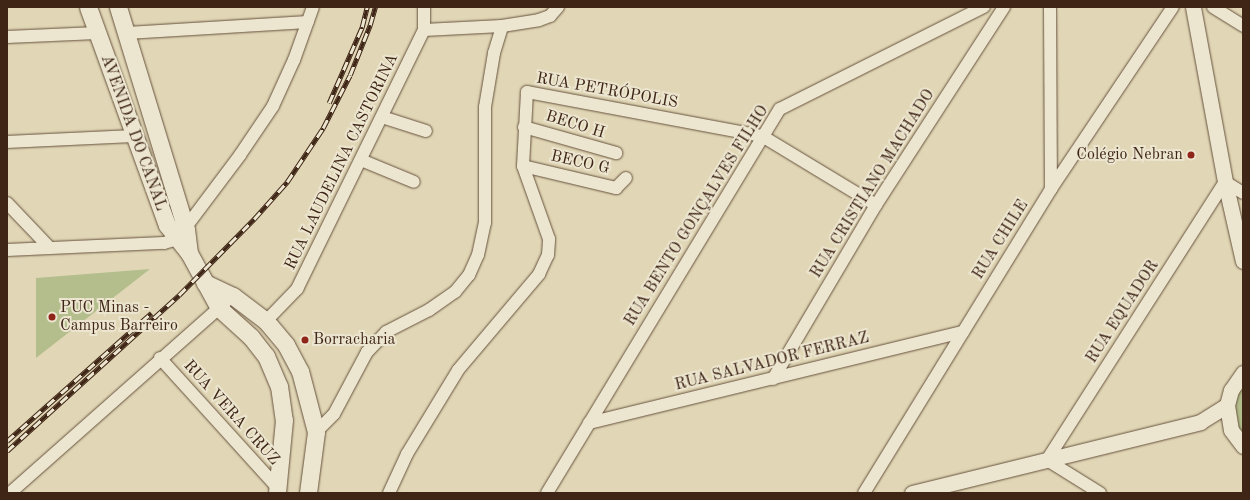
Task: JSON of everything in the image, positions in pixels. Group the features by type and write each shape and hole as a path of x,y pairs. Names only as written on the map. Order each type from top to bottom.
{"main road":[{"name":"AVENIDA DO CANAL","path":"88,7 133,136 167,225 181,234"},
{"name":"AVENIDA DO CANAL","path":"118,7 127,33 181,234 188,253 219,308 251,337 266,356 279,386 284,420 277,491"},
{"path":"205,283 233,296 266,321 286,345 300,371 316,432 308,493"}],"street":[{"path":"7,250 164,243 181,234 272,106 313,7"},
{"name":"RUA LAUDELINA CASTORINA","path":"266,321 297,289 424,30 424,7"},
{"path":"424,30 502,26 539,20 550,16 558,7"},
{"name":"RUA CRISTIANO MACHADO","path":"773,379 876,205 1004,7"},
{"path":"1050,7 1051,189"},
{"name":"RUA CHILE","path":"864,493 1051,189 1173,7"},
{"path":"1193,7 1225,182 1243,260"},
{"path":"1213,7 1243,26"},
{"name":"RUA BENTO GONÇALVES FILHO","path":"547,493 762,136 780,109 976,9"},
{"path":"127,33 308,22"},
{"path":"316,432 334,414 367,352 386,332 429,310 455,292 469,275 478,255 485,223 485,107 494,53 502,26"},
{"path":"7,37 98,33"},
{"name":"RUA PETRÓPOLIS","path":"389,493 407,454 458,370 539,274 548,255 549,239 523,166 527,92 762,136 876,205"},
{"path":"382,117 426,131"},
{"name":"BECO H","path":"524,127 616,154"},
{"path":"7,142 133,136"},
{"path":"361,160 414,182"},
{"name":"BECO G","path":"523,166 616,188 626,178"},
{"path":"1225,182 1243,193"},
{"name":"RUA EQUADOR","path":"1047,460 1225,182"},
{"path":"7,203 50,248"},
{"path":"16,491 160,358 233,296"},
{"name":"RUA SALVADOR FERRAZ","path":"589,423 963,332"},
{"name":"RUA VERA CRUZ","path":"160,358 277,491"},
{"path":"1243,373 1231,390 1227,405 1231,430 1243,446"},
{"path":"912,493 1200,422 1227,405"},
{"path":"1200,422 1231,430"},
{"path":"1047,460 1100,493"}],"green space":[{"path":"150,269 36,358 36,278"},
{"path":"1243,380 1243,438 1239,434 1232,404"}],"railway":[{"path":"329,103 362,27 367,7"},
{"path":"7,451 179,295 254,219 287,182 323,128 350,75 370,25 375,7"},
{"path":"7,441 151,313"}],"place":[{"name":"Colégio Nebran","path":"1191,155"},
{"name":"PUC Minas - Campus Barreiro","path":"52,317"},
{"name":"Borracharia","path":"305,340"}]}
